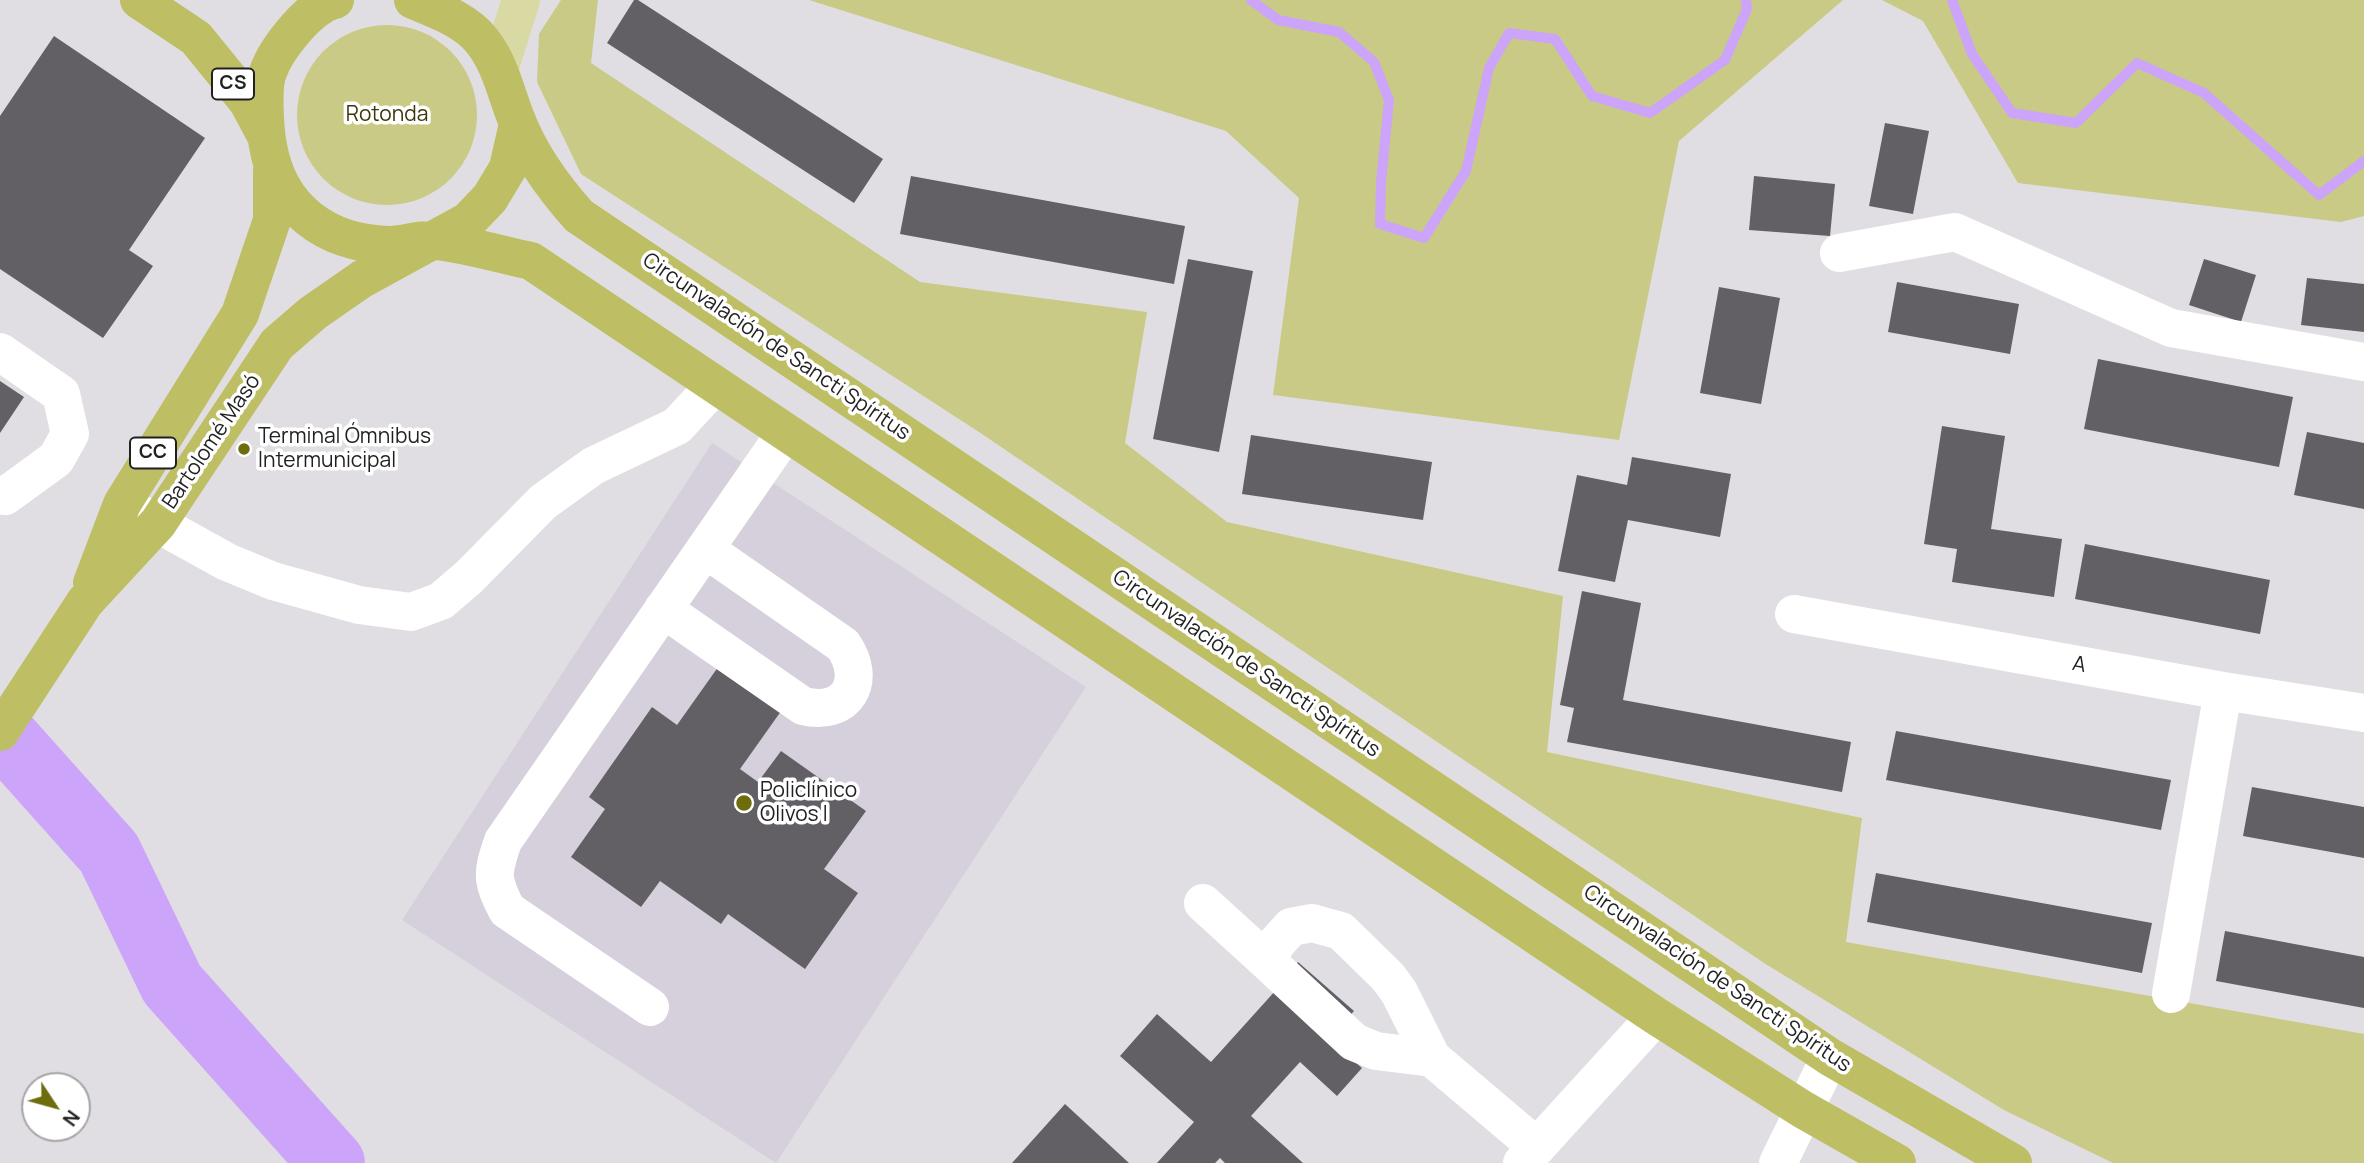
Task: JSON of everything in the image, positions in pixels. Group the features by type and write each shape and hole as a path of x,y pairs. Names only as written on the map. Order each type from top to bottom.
{"highway":[{"name":"CS","path":"139,0 196,38 248,102 268,151"},
{"name":"Circunvalación de Sancti Spíritus","path":"413,0 457,20 482,41 499,70 518,124 551,185 579,216 1830,1056 2013,1163"},
{"name":"CC","path":"326,1 290,34 267,73 268,151 291,203 325,231 357,243 391,245 433,240 468,221 490,198 508,168 518,124"},
{"name":"Bartolomé Masó","path":"85,601 122,503 240,314 272,220 268,151"},
{"name":"Bartolomé Masó","path":"85,601 158,523 277,344 313,313 362,279 433,240"},
{"path":"433,240 531,261 1656,1016 1802,1109 1897,1163"},
{"name":"CC","path":"0,733 85,601"}],"main road":[{"path":"499,70 521,0"}],"street":[{"path":"1839,253 1955,232 2171,328 2364,362"},
{"path":"0,352 61,394 70,434 56,459 5,496 0,495"},
{"path":"122,503 227,562 273,581 359,605 411,612 442,601 542,502 593,466 677,426 714,386"},
{"path":"650,1007 507,909 496,890 494,869 503,841 786,432"},
{"path":"663,610 803,706 827,708 838,704 846,696 852,686 854,665 843,645 705,549"},
{"name":"A","path":"1794,614 2222,691 2364,713"},
{"path":"2171,994 2222,691"},
{"path":"1203,902 1354,1042 1376,1051 1432,1058"},
{"path":"1270,964 1274,946 1291,927 1312,923 1341,931 1388,977 1399,992 1432,1058 1529,1155 1656,1016"},
{"path":"1778,1163 1830,1056"}],"shaded area":[{"name":"Policlínico Olivos I","path":"712,443 1086,687 776,1163 402,920"}],"green space":[{"path":"561,0 598,0 591,63 920,282 1147,312 1125,443 1227,522 1563,596 1547,752 1862,818 1846,942 2364,1034 2364,1163 2113,1163 2004,1110 1764,963 979,432 581,174 537,82 539,34"},
{"path":"809,0 1843,0 1679,141 1619,440 1273,395 1299,198 1226,131"},
{"path":"1882,0 2364,0 2364,216 2341,222 2018,183 1923,21"},
{"name":"Rotonda","path":"387,25 421,32 451,51 470,81 477,115 470,149 451,179 421,198 387,205 353,198 323,179 304,149 297,115 304,81 323,51 353,32"}],"building":[{"path":"634,0 638,0 883,159 854,203 607,43"},
{"path":"54,36 205,138 129,250 153,266 103,338 0,269 0,116"},
{"path":"1885,123 1929,131 1913,214 1869,206"},
{"path":"911,176 1185,226 1174,284 900,234"},
{"path":"1754,176 1835,184 1830,236 1749,230"},
{"path":"1188,259 1253,271 1219,452 1153,439"},
{"path":"2204,259 2256,275 2241,322 2189,305"},
{"path":"2307,278 2364,284 2364,332 2301,325"},
{"path":"1897,282 2019,304 2010,354 1888,332"},
{"path":"1719,287 1780,298 1761,404 1700,393"},
{"path":"2098,359 2293,397 2279,467 2084,429"},
{"path":"0,381 24,397 0,433"},
{"path":"1942,426 2005,436 1991,529 2062,539 2054,597 1952,582 1957,549 1924,544"},
{"path":"2307,432 2364,443 2364,509 2294,495"},
{"path":"1251,435 1432,462 1423,520 1242,494"},
{"path":"1632,457 1731,474 1720,537 1628,520 1615,582 1558,571 1577,475 1627,485"},
{"path":"2085,544 2270,580 2260,634 2075,599"},
{"path":"1582,591 1641,603 1623,700 1851,742 1842,792 1567,742 1574,708 1560,705"},
{"path":"738,639 801,683 740,769 758,782 781,751 866,811 824,869 858,893 805,969 728,914 721,924 660,881 641,907 571,857 605,809 589,797 652,707 677,725"},
{"path":"1896,731 2171,780 2161,830 1886,780"},
{"path":"2252,787 2364,807 2364,858 2243,836"},
{"path":"1876,873 2152,923 2142,973 1867,922"},
{"path":"2225,931 2364,957 2364,1008 2216,981"},
{"path":"1298,962 1354,1011 1329,1039 1362,1068 1337,1096 1300,1062 1251,1116 1303,1163 1225,1163 1220,1158 1215,1163 1157,1163 1194,1122 1120,1056 1157,1014 1211,1062"},
{"path":"1065,1104 1129,1163 1012,1163"}],"waterway":[{"path":"1251,0 1278,20 1339,32 1374,62 1389,100 1380,224 1424,238 1466,171 1489,68 1509,33 1555,39 1592,96 1650,113 1725,60 1747,9 1746,0"},
{"path":"1952,0 1972,54 2012,113 2076,123 2137,63 2204,93 2319,195 2364,161"},
{"path":"0,731 109,853 172,984 332,1163"}],"place":[{"name":"Terminal Ómnibus Intermunicipal","path":"244,449"},
{"name":"Policlínico Olivos I","path":"744,803"}]}
